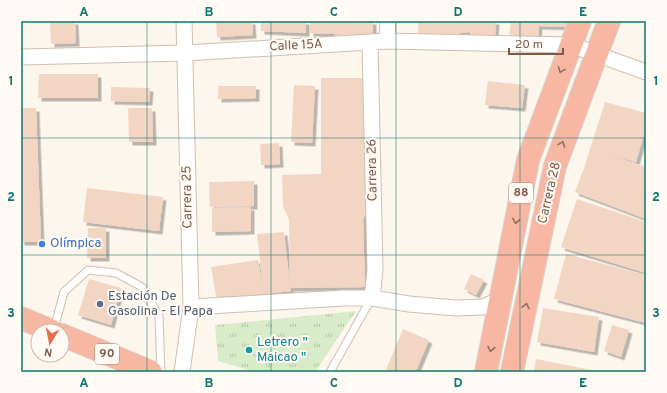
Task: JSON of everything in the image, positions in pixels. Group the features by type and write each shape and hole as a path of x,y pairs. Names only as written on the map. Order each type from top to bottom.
{"highway":[{"name":"Carrera 28","path":"486,372 528,160 580,21"},
{"name":"Carrera 28","path":"512,372 554,166 609,21"},
{"path":"21,318 33,323"},
{"name":"90","path":"70,338 151,372"}],"street":[{"name":"Carrera 25","path":"182,372 191,307 184,21"},
{"path":"388,21 388,41"},
{"name":"Calle 15A","path":"21,57 185,53 388,41 571,44"},
{"name":"Carrera 26","path":"370,42 375,270 372,298"},
{"path":"571,44 646,72"},
{"path":"191,307 344,298 372,298 409,304 456,308 483,307 501,299"}],"lane":[{"path":"54,323 64,292 88,270 116,273 142,287 159,316 161,372"},
{"path":"330,372 372,298"}],"green space":[{"path":"356,311 315,372 255,372 218,361 215,325"}],"building":[{"path":"50,21 75,21 76,43 51,44"},
{"path":"216,21 252,21 253,35 217,37"},
{"path":"261,21 306,21 306,33 261,31"},
{"path":"310,21 373,21 373,37 335,37 335,34 310,33"},
{"path":"418,21 496,21 495,36 470,35 470,32 460,33 460,41 418,40"},
{"path":"511,21 574,21 574,27 539,26 538,41 509,40"},
{"path":"39,74 98,74 98,98 38,98"},
{"path":"321,78 370,78 372,203 363,219 365,287 290,288 291,291 217,301 211,267 258,260 263,288 257,234 284,232 290,286 289,220 283,206 282,175 321,174"},
{"path":"488,81 525,85 522,108 485,105"},
{"path":"294,85 315,86 312,143 291,142"},
{"path":"218,86 256,86 256,98 218,99"},
{"path":"111,87 150,88 149,102 111,101"},
{"path":"605,102 646,113 646,127 636,162 604,153 646,167 646,219 575,192"},
{"path":"21,108 36,108 41,242 21,242"},
{"path":"128,108 152,108 153,142 129,142"},
{"path":"279,143 280,164 261,165 260,144"},
{"path":"254,181 254,206 210,207 209,182"},
{"path":"87,188 163,197 159,231 83,222"},
{"path":"577,199 646,222 646,273 561,247"},
{"path":"251,207 251,231 212,232 212,208"},
{"path":"88,228 106,228 106,258 87,258"},
{"path":"566,254 646,275 646,323 554,299"},
{"path":"471,274 484,280 476,295 464,289"},
{"path":"89,279 121,288 111,325 78,315"},
{"path":"543,308 599,317 594,352 537,342"},
{"path":"612,325 629,330 621,357 604,351"},
{"path":"403,329 429,340 416,371 419,372 385,372"},
{"path":"536,359 596,371 596,372 534,372"}],"place":[{"name":"Olímpica","path":"42,244"},
{"name":"Estación De Gasolina - El Papa","path":"100,304"},
{"name":"Letrero \" Maicao \"","path":"249,350"}]}
